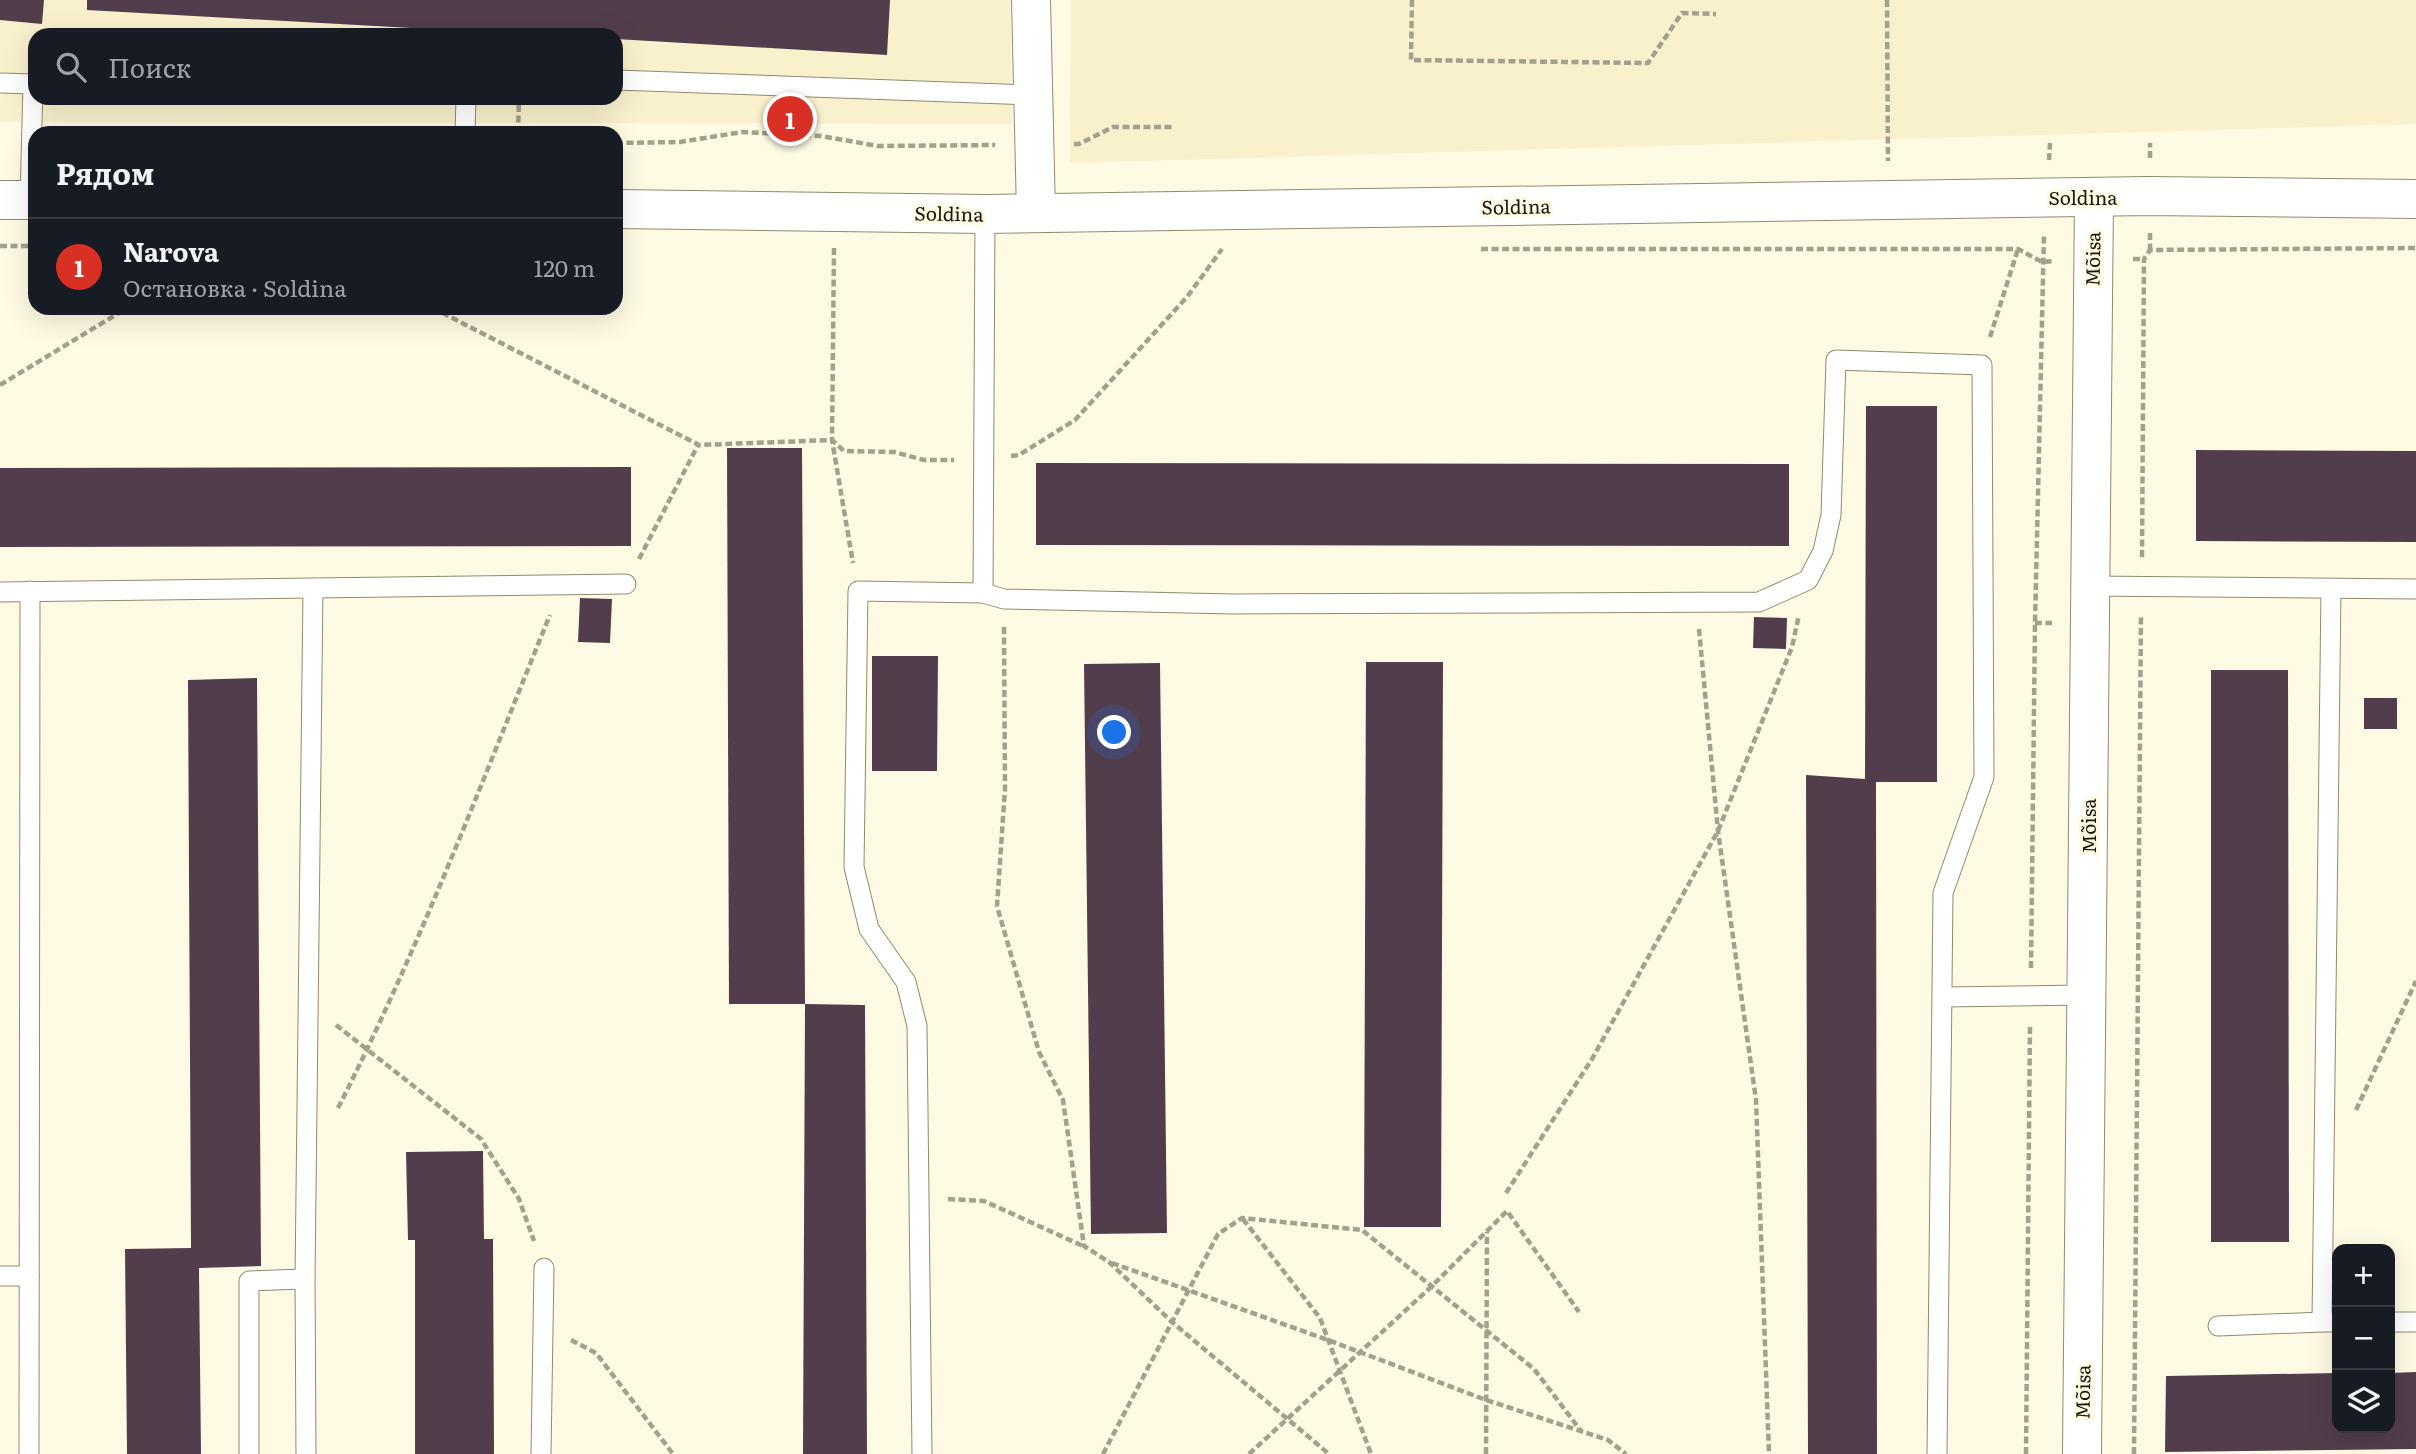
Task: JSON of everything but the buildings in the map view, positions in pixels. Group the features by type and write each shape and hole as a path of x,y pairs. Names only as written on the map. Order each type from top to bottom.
{"street":[{"path":"1031,0 1035,213"},
{"name":"Soldina","path":"623,209 985,214 2045,197 2416,199"},
{"name":"Mõisa","path":"2082,1454 2094,197"}],"lane":[{"path":"623,80 1033,95"},
{"path":"0,83 28,84"},
{"path":"30,126 32,105"},
{"path":"465,126 466,105"},
{"path":"22,200 28,142"},
{"path":"983,593 985,214"},
{"path":"922,1454 917,1026 906,982 869,929 854,867 858,591 983,593 1004,598 1233,604 1759,602 1808,580 1823,551 1831,515 1836,360 1982,365 1984,777 1943,893 1937,1454"},
{"path":"0,592 626,584"},
{"path":"2089,586 2416,589"},
{"path":"306,1454 305,1279 313,588"},
{"path":"2218,1326 2330,1322 2331,589"},
{"path":"29,1454 30,591"},
{"path":"1942,997 2086,995"},
{"path":"541,1454 544,1268"},
{"path":"0,1276 29,1276"},
{"path":"249,1454 249,1281 305,1279"},
{"path":"2395,1322 2416,1322"}],"path":[{"path":"1412,0 1411,60 1648,63 1682,13 1716,14"},
{"path":"1887,0 1888,249"},
{"path":"518,126 519,105"},
{"path":"623,143 680,142 742,132 821,136 878,146 1079,144 1112,127 1175,127"},
{"path":"2026,1454 2035,623 2045,197 2050,143"},
{"path":"0,246 28,246"},
{"path":"834,247 832,440 858,591"},
{"path":"447,315 699,445 832,440 844,451 894,452 924,460 984,461 1019,455 1075,420 1187,297 1223,248"},
{"path":"2134,1454 2144,259 2150,250 2416,248"},
{"path":"1982,365 2018,249"},
{"path":"0,385 115,315"},
{"path":"626,584 699,445"},
{"path":"1506,1193 1592,1059 1718,831 1792,648 1808,580"},
{"path":"337,1110 368,1050 417,942 562,585"},
{"path":"1004,598 1005,789 997,906 1039,1052 1063,1100 1084,1246"},
{"path":"1697,603 1718,831 1756,1100 1769,1454"},
{"path":"2352,1118 2416,981"},
{"path":"308,1003 481,1139 519,1199 544,1268"},
{"path":"919,1197 985,1201 1084,1246 1109,1262 1172,1322 1329,1454"},
{"path":"1249,1454 1431,1287 1507,1211 1579,1312"},
{"path":"1242,1218 1320,1318 1371,1454"},
{"path":"1103,1454 1219,1234 1242,1218 1362,1230 1534,1369 1581,1431"},
{"path":"1486,1454 1487,1231"},
{"path":"1109,1262 1328,1339 1486,1400 1608,1440 1626,1454"},
{"path":"542,1325 596,1353 673,1454"}],"shaded area":[{"path":"0,0 1010,0 1012,124 0,122"},
{"path":"1071,0 2416,0 2416,124 1070,163"}],"place":[{"name":"Narova","path":"790,119"}]}
